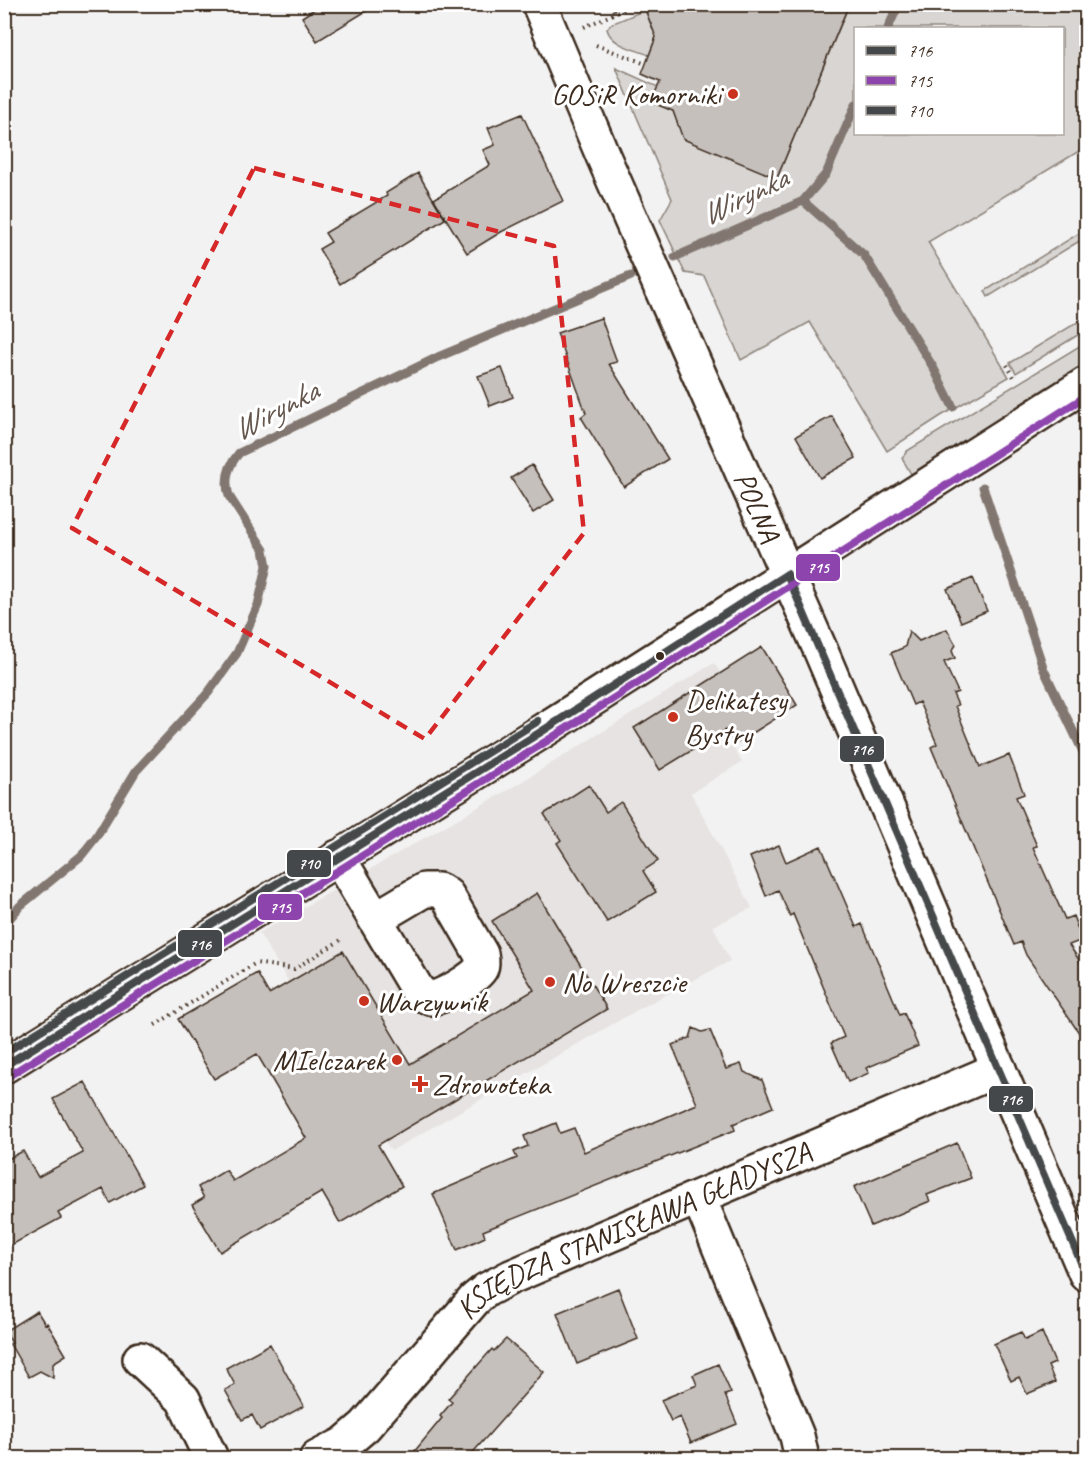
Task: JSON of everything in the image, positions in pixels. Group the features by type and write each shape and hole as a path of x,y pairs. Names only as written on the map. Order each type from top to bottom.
{"street":[{"name":"POLNA","path":"539,4 612,177 787,574 1086,1274"},
{"path":"4,1066 544,730 1086,384"},
{"path":"338,857 375,919"},
{"name":"KSIĘDZA STANISŁAWA GŁADYSZA","path":"317,1458 344,1444 365,1426 464,1310 486,1290 511,1277 999,1069"},
{"path":"699,1198 797,1436 802,1458"},
{"path":"140,1359 183,1399 212,1458"}],"path":[{"path":"611,4 615,14"},
{"path":"584,27 636,4"},
{"path":"596,45 646,64"},
{"path":"1007,365 1015,379"},
{"path":"155,1025 256,963 294,969 341,940"}],"highlighted area":[{"path":"254,168 554,246 584,533 425,739 72,528"}],"shaded area":[{"path":"849,5 1086,5 1086,147 928,242 1009,377 941,416 887,451 810,322 741,360 704,276 685,273 660,220 672,199 616,68 658,87 651,102 673,111 684,139 777,178"},
{"path":"645,10 656,37 649,55 618,43 607,29 611,24"},
{"path":"1086,229 1086,237 988,297 985,291"},
{"path":"1086,317 1086,330 1016,373 1010,363"},
{"path":"1086,342 1086,365 911,474 902,458 907,451"},
{"path":"714,663 738,701 714,717 742,762 691,793 752,908 713,926 730,961 639,1009 391,1151 259,933 513,787"}],"building":[{"path":"322,4 378,4 317,41 302,17"},
{"name":"GOSiR Komorniki","path":"643,4 849,4 777,178 683,139 673,111 651,102 660,82 642,74 656,37"},
{"path":"522,114 563,201 501,232 467,253 434,199 490,165 483,150 495,145 488,128"},
{"path":"418,173 445,219 340,284 319,249 331,242 325,233 387,196 386,193"},
{"path":"601,318 617,362 609,364 668,459 624,487 581,417 586,413 557,333"},
{"path":"502,368 513,397 490,406 478,376"},
{"path":"832,416 856,458 820,478 796,436"},
{"path":"532,465 554,500 533,513 511,478"},
{"path":"973,578 987,611 961,622 947,589"},
{"path":"947,629 956,645 952,651 955,658 944,662 958,692 953,694 958,705 955,706 980,767 1009,755 1024,794 1016,797 1037,846 1033,847 1065,919 1073,916 1082,940 1069,945 1086,970 1086,1043 1026,955 1021,942 1014,945 931,747 937,744 919,702 913,705 891,653 905,647 909,631 919,641"},
{"path":"762,647 797,705 734,745 725,730 660,770 634,728"},
{"path":"589,785 606,812 621,802 658,861 643,871 656,892 607,922 557,843 561,840 544,814"},
{"path":"779,845 786,862 821,846 856,927 862,924 900,1015 904,1013 918,1046 866,1068 869,1073 848,1082 831,1043 844,1037 793,914 790,916 778,890 766,896 750,857"},
{"path":"537,893 607,1009 378,1145 402,1186 340,1223 322,1192 220,1252 192,1205 204,1198 198,1187 226,1170 233,1181 306,1138 257,1054 214,1079 178,1019 257,973 269,994 343,951 410,1064 534,990 492,921"},
{"path":"693,1028 702,1032 710,1030 726,1069 741,1064 744,1072 762,1080 773,1107 733,1124 735,1130 483,1231 485,1237 457,1250 433,1194 517,1158 514,1152 528,1146 524,1136 556,1123 560,1133 574,1128 584,1152 697,1104 672,1045 690,1038"},
{"path":"85,1082 143,1185 110,1203 103,1189 58,1213 61,1218 4,1249 4,1161 23,1151 38,1177 83,1153 53,1099"},
{"path":"957,1143 971,1178 927,1195 930,1201 871,1226 854,1187"},
{"path":"618,1288 638,1339 577,1364 557,1313"},
{"path":"37,1311 66,1355 53,1363 53,1378 40,1371 29,1377 5,1331"},
{"path":"1021,1332 1025,1340 1042,1332 1055,1363 1048,1366 1055,1382 1027,1394 1019,1377 1011,1381 994,1344"},
{"path":"506,1339 544,1372 468,1458 409,1458 442,1418 440,1416 452,1402 448,1399 492,1349 494,1351"},
{"path":"270,1344 304,1406 260,1430 252,1415 242,1420 225,1390 235,1385 226,1368"},
{"path":"718,1364 731,1393 725,1395 737,1424 691,1443 680,1417 671,1421 661,1400 697,1385 693,1375"}],"waterway":[{"name":"Wirynka","path":"888,27 899,4"},
{"name":"Wirynka","path":"675,257 803,201 826,174 854,109"},
{"path":"803,201 864,255 933,367 953,407"},
{"name":"Wirynka","path":"4,925 20,906 81,856 96,837 136,771 208,693 237,653 258,605 267,566 264,550 229,496 228,473 239,453 438,357 631,276"},
{"path":"983,487 1044,670 1086,758"}],"transit line":[{"name":"715","path":"10,1075 550,739 1086,396"},
{"name":"716","path":"787,574 1086,1274"},
{"name":"716","path":"4,1066 544,730 787,574"},
{"name":"710","path":"4,1053 538,721"}],"place":[{"name":"GOSiR Komorniki","path":"733,94"},
{"name":"Delikatesy Bystry","path":"673,717"},
{"name":"No Wreszcie","path":"550,982"},
{"name":"Warzywnik","path":"364,1001"},
{"name":"MIelczarek","path":"397,1060"},
{"name":"Zdrowoteka","path":"420,1084"}]}
